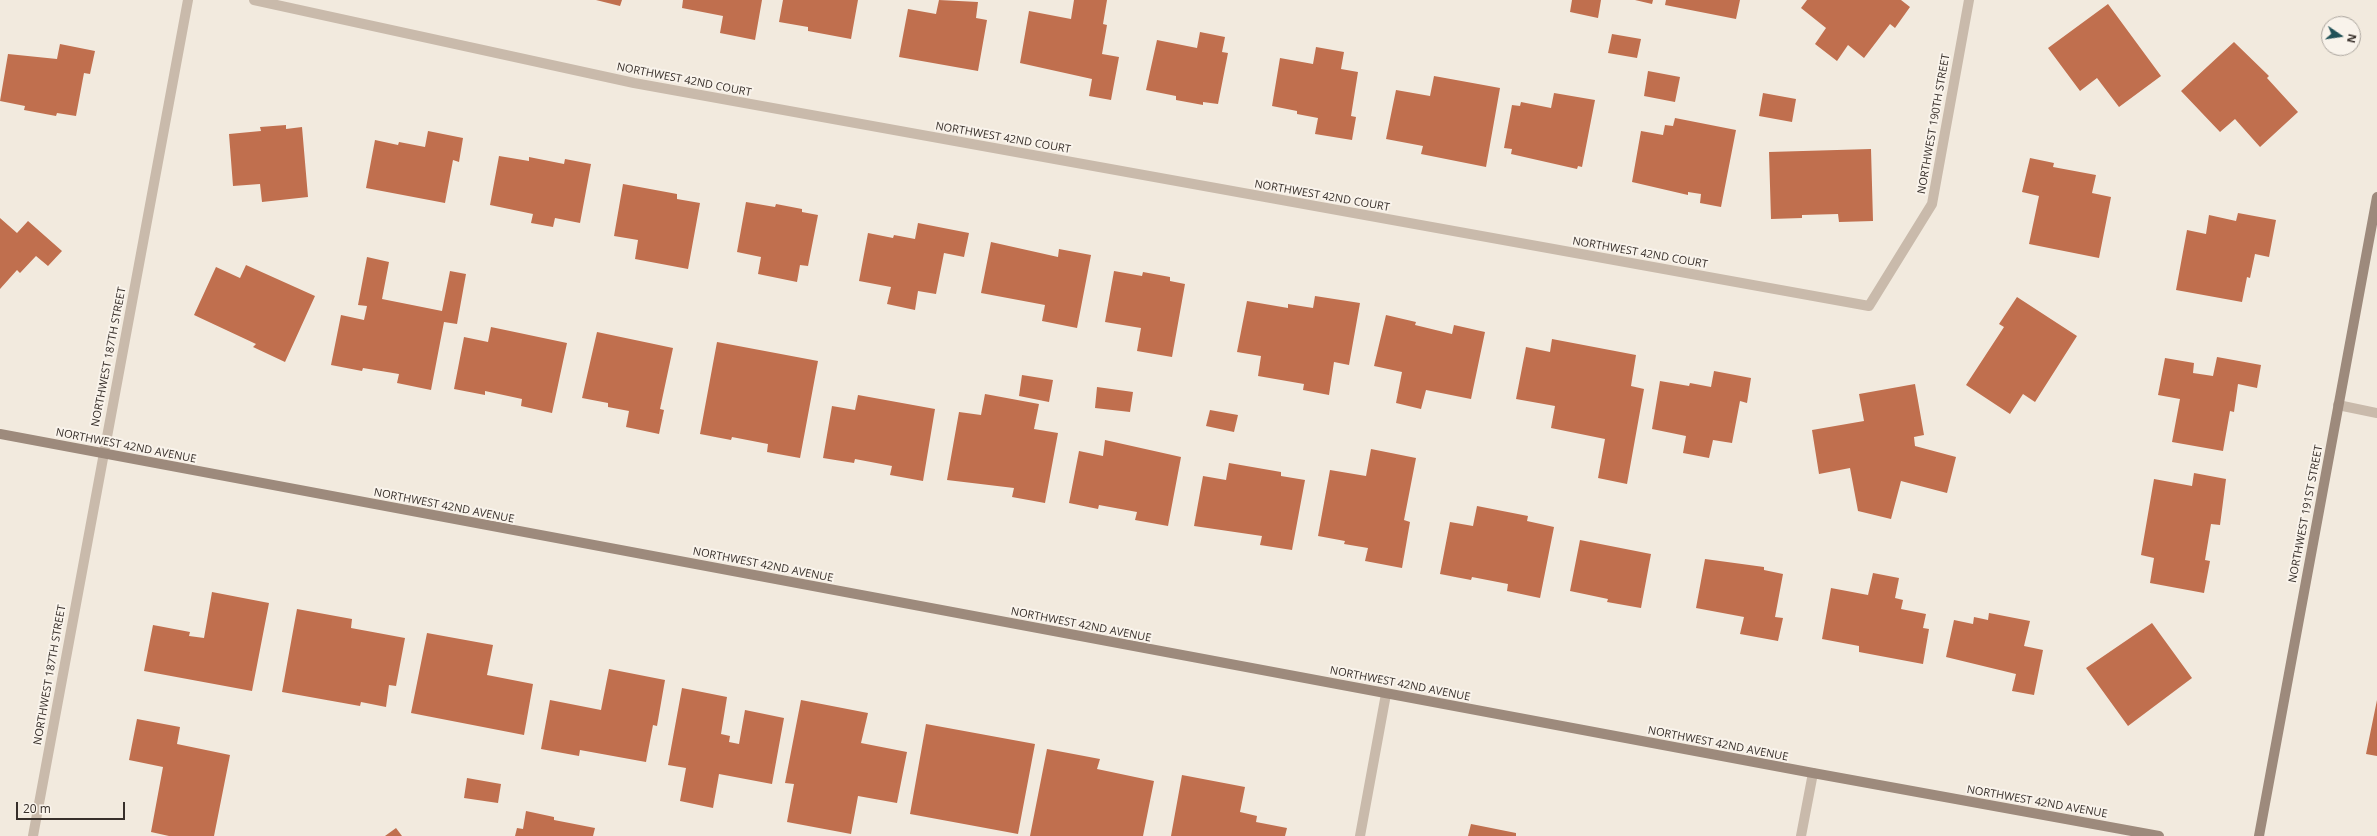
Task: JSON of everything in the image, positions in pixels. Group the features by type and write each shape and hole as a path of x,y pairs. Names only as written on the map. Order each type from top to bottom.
{"street":[{"name":"NORTHWEST 187TH STREET","path":"33,836 188,0"},
{"name":"NORTHWEST 42ND COURT","path":"254,0 634,83 1750,285"},
{"name":"NORTHWEST 190TH STREET","path":"1750,285 1869,306 1932,204 1969,0"},
{"name":"NORTHWEST 191ST STREET","path":"2259,836 2377,197"},
{"path":"2338,405 2377,413"},
{"name":"NORTHWEST 42ND AVENUE","path":"0,434 1386,694 2159,836"},
{"path":"1360,836 1386,694"},
{"path":"1801,836 1813,773"}],"building":[{"path":"596,0 622,0 620,6"},
{"path":"683,0 762,0 755,40 720,33 723,16 682,8"},
{"path":"783,0 858,0 851,39 808,31 808,27 779,22"},
{"path":"939,0 978,2 976,18 987,20 978,71 899,57 908,9 936,14"},
{"path":"1074,0 1107,0 1103,24 1107,25 1102,54 1119,57 1111,100 1089,96 1092,79 1020,63 1029,11 1071,19"},
{"path":"1572,0 1601,0 1598,18 1570,12"},
{"path":"1635,0 1653,0 1652,4"},
{"path":"1666,0 1740,0 1736,19 1665,5"},
{"path":"1807,0 1901,0 1910,7 1895,28 1890,24 1864,58 1848,45 1837,61 1815,44 1826,28 1801,8"},
{"path":"2108,4 2161,76 2119,107 2097,78 2080,91 2048,48"},
{"path":"1200,32 1225,37 1222,52 1228,53 1218,104 1203,102 1203,105 1176,100 1176,96 1146,90 1157,40 1197,48"},
{"path":"1612,34 1641,39 1637,58 1608,53"},
{"path":"2234,42 2269,76 2267,78 2298,112 2260,147 2235,119 2220,132 2181,91"},
{"path":"60,44 95,51 90,74 84,73 76,116 57,113 56,116 24,110 25,106 0,101 8,54 57,59"},
{"path":"1316,47 1344,52 1341,69 1358,72 1351,116 1356,117 1352,140 1315,134 1318,118 1297,114 1297,111 1272,106 1280,58 1313,64"},
{"path":"1648,71 1680,77 1675,102 1644,96"},
{"path":"1434,76 1500,88 1486,167 1421,154 1423,146 1386,139 1396,90 1430,96"},
{"path":"1554,93 1595,100 1582,167 1578,166 1577,169 1511,154 1512,149 1504,148 1512,105 1520,106 1521,102 1551,108"},
{"path":"1763,93 1796,99 1792,122 1759,116"},
{"path":"1675,118 1736,130 1721,207 1700,203 1701,194 1688,192 1688,195 1632,182 1641,131 1663,135 1665,125 1673,126"},
{"path":"286,125 286,129 302,127 308,197 262,202 260,184 233,186 229,134 261,131 260,127"},
{"path":"428,131 463,138 459,162 453,160 445,203 366,188 375,140 398,145 399,142 425,147"},
{"path":"1871,149 1873,221 1839,222 1838,214 1802,215 1802,218 1771,219 1769,152"},
{"path":"499,156 529,161 529,157 564,164 565,159 591,164 580,223 555,218 553,227 531,223 533,214 490,205"},
{"path":"2030,158 2054,163 2053,167 2096,175 2092,193 2111,197 2099,258 2029,244 2039,196 2022,192"},
{"path":"623,184 677,194 677,199 700,203 688,269 635,259 638,240 614,236"},
{"path":"746,202 775,207 776,204 802,209 802,212 818,215 808,266 800,265 797,282 758,274 761,257 737,252"},
{"path":"2238,213 2276,220 2269,257 2255,254 2250,278 2247,277 2242,302 2176,290 2187,230 2206,234 2209,215 2236,221"},
{"path":"0,218 17,233 28,221 62,251 48,266 36,256 20,273 17,270 0,289"},
{"path":"918,223 969,233 964,257 944,253 936,294 918,291 915,310 887,304 891,287 859,281 868,233 893,238 894,235 915,239"},
{"path":"991,242 1058,257 1059,249 1091,255 1077,328 1042,321 1045,305 981,293"},
{"path":"367,257 389,262 382,299 442,311 450,271 466,274 457,324 444,322 431,390 397,383 399,374 363,368 362,371 331,365 341,315 364,320 367,306 358,305"},
{"path":"246,265 315,296 285,362 253,347 256,344 194,315 216,267 240,278"},
{"path":"1114,271 1142,276 1143,272 1170,277 1170,281 1185,284 1172,357 1137,351 1141,328 1105,322"},
{"path":"1315,296 1360,303 1349,365 1334,362 1329,395 1303,390 1304,384 1258,376 1261,356 1237,352 1247,301 1288,308 1288,304 1313,308"},
{"path":"2017,297 2077,336 2035,402 2023,394 2010,414 1966,385 2004,327 1999,324"},
{"path":"1386,315 1416,322 1415,325 1452,334 1454,325 1485,332 1471,399 1426,390 1421,409 1396,403 1402,372 1374,366"},
{"path":"491,327 567,343 552,413 521,406 522,399 485,391 485,395 454,389 464,337 488,342"},
{"path":"597,332 673,348 660,409 664,410 659,434 626,427 629,411 608,407 608,403 582,398"},
{"path":"1552,339 1636,355 1631,386 1644,389 1627,484 1598,478 1605,439 1551,428 1555,406 1516,399 1526,347 1550,352"},
{"path":"717,342 818,361 800,458 767,452 768,444 732,437 731,440 700,434"},
{"path":"2217,357 2261,365 2257,388 2238,384 2234,412 2230,411 2223,451 2172,442 2180,399 2158,395 2165,358 2194,363 2193,373 2213,376"},
{"path":"1714,371 1751,378 1747,403 1740,401 1732,443 1713,440 1709,458 1683,453 1686,436 1652,429 1660,381 1689,386 1690,383 1711,387"},
{"path":"1022,375 1053,380 1049,402 1019,396"},
{"path":"1915,384 1924,435 1914,437 1915,446 1956,457 1947,493 1901,481 1891,519 1858,511 1850,468 1819,474 1812,430 1864,421 1859,394"},
{"path":"1097,387 1133,392 1130,412 1095,408"},
{"path":"985,394 1039,404 1034,429 1058,433 1045,503 1012,497 1014,488 947,480 959,412 981,415"},
{"path":"858,395 935,409 923,481 890,475 892,466 855,459 854,463 823,458 832,406 855,410"},
{"path":"1210,410 1238,415 1234,432 1206,426"},
{"path":"1105,440 1181,457 1168,526 1135,520 1137,512 1099,505 1098,509 1069,503 1079,451 1103,456"},
{"path":"1371,449 1416,458 1404,520 1410,522 1402,568 1365,561 1368,548 1344,544 1345,541 1318,536 1330,470 1366,476"},
{"path":"1229,463 1281,472 1281,476 1305,480 1292,550 1260,545 1262,536 1194,526 1203,476 1226,480"},
{"path":"2194,473 2226,479 2220,525 2211,524 2205,560 2210,561 2204,593 2150,583 2154,558 2141,555 2154,479 2192,486"},
{"path":"1477,506 1528,516 1527,521 1554,527 1540,598 1507,591 1508,584 1472,577 1471,580 1440,574 1450,522 1473,526"},
{"path":"1580,540 1651,554 1641,608 1607,602 1608,599 1570,591"},
{"path":"1705,559 1764,567 1764,570 1783,574 1775,617 1783,618 1778,641 1740,634 1744,617 1696,608"},
{"path":"1873,573 1899,578 1895,598 1903,600 1901,609 1926,614 1923,628 1929,629 1923,664 1859,652 1859,646 1822,639 1831,588 1868,595"},
{"path":"212,592 269,603 252,691 144,671 153,625 190,632 189,636 204,638"},
{"path":"297,609 352,619 351,628 405,638 396,686 389,685 386,707 361,702 360,706 282,692"},
{"path":"1989,613 2030,621 2024,646 2043,650 2034,695 2012,691 2016,674 1946,657 1954,620 1973,624 1974,617 1988,620"},
{"path":"2152,623 2192,678 2128,726 2086,668"},
{"path":"427,633 493,645 487,675 533,684 524,735 411,713"},
{"path":"609,669 665,680 657,726 653,725 646,762 580,750 579,756 541,749 550,700 601,710"},
{"path":"682,688 727,697 721,734 730,736 729,742 739,744 745,710 784,718 772,784 719,774 713,808 680,801 686,768 668,765"},
{"path":"801,700 868,713 861,743 907,752 897,803 858,796 851,834 787,822 794,784 785,783"},
{"path":"2377,700 2377,756 2366,754"},
{"path":"137,719 180,727 177,744 230,755 214,836 169,836 151,832 163,767 129,760"},
{"path":"926,724 1035,744 1018,834 910,814"},
{"path":"1047,749 1100,759 1097,769 1154,781 1143,836 1030,836"},
{"path":"1182,775 1245,787 1240,812 1257,816 1256,822 1287,828 1285,836 1171,836"},
{"path":"467,778 501,784 498,803 464,798"},
{"path":"526,811 554,817 554,820 595,828 593,836 515,836 517,828 523,829"},
{"path":"1471,824 1516,833 1516,836 1468,836"},
{"path":"396,828 402,836 385,836"}]}
